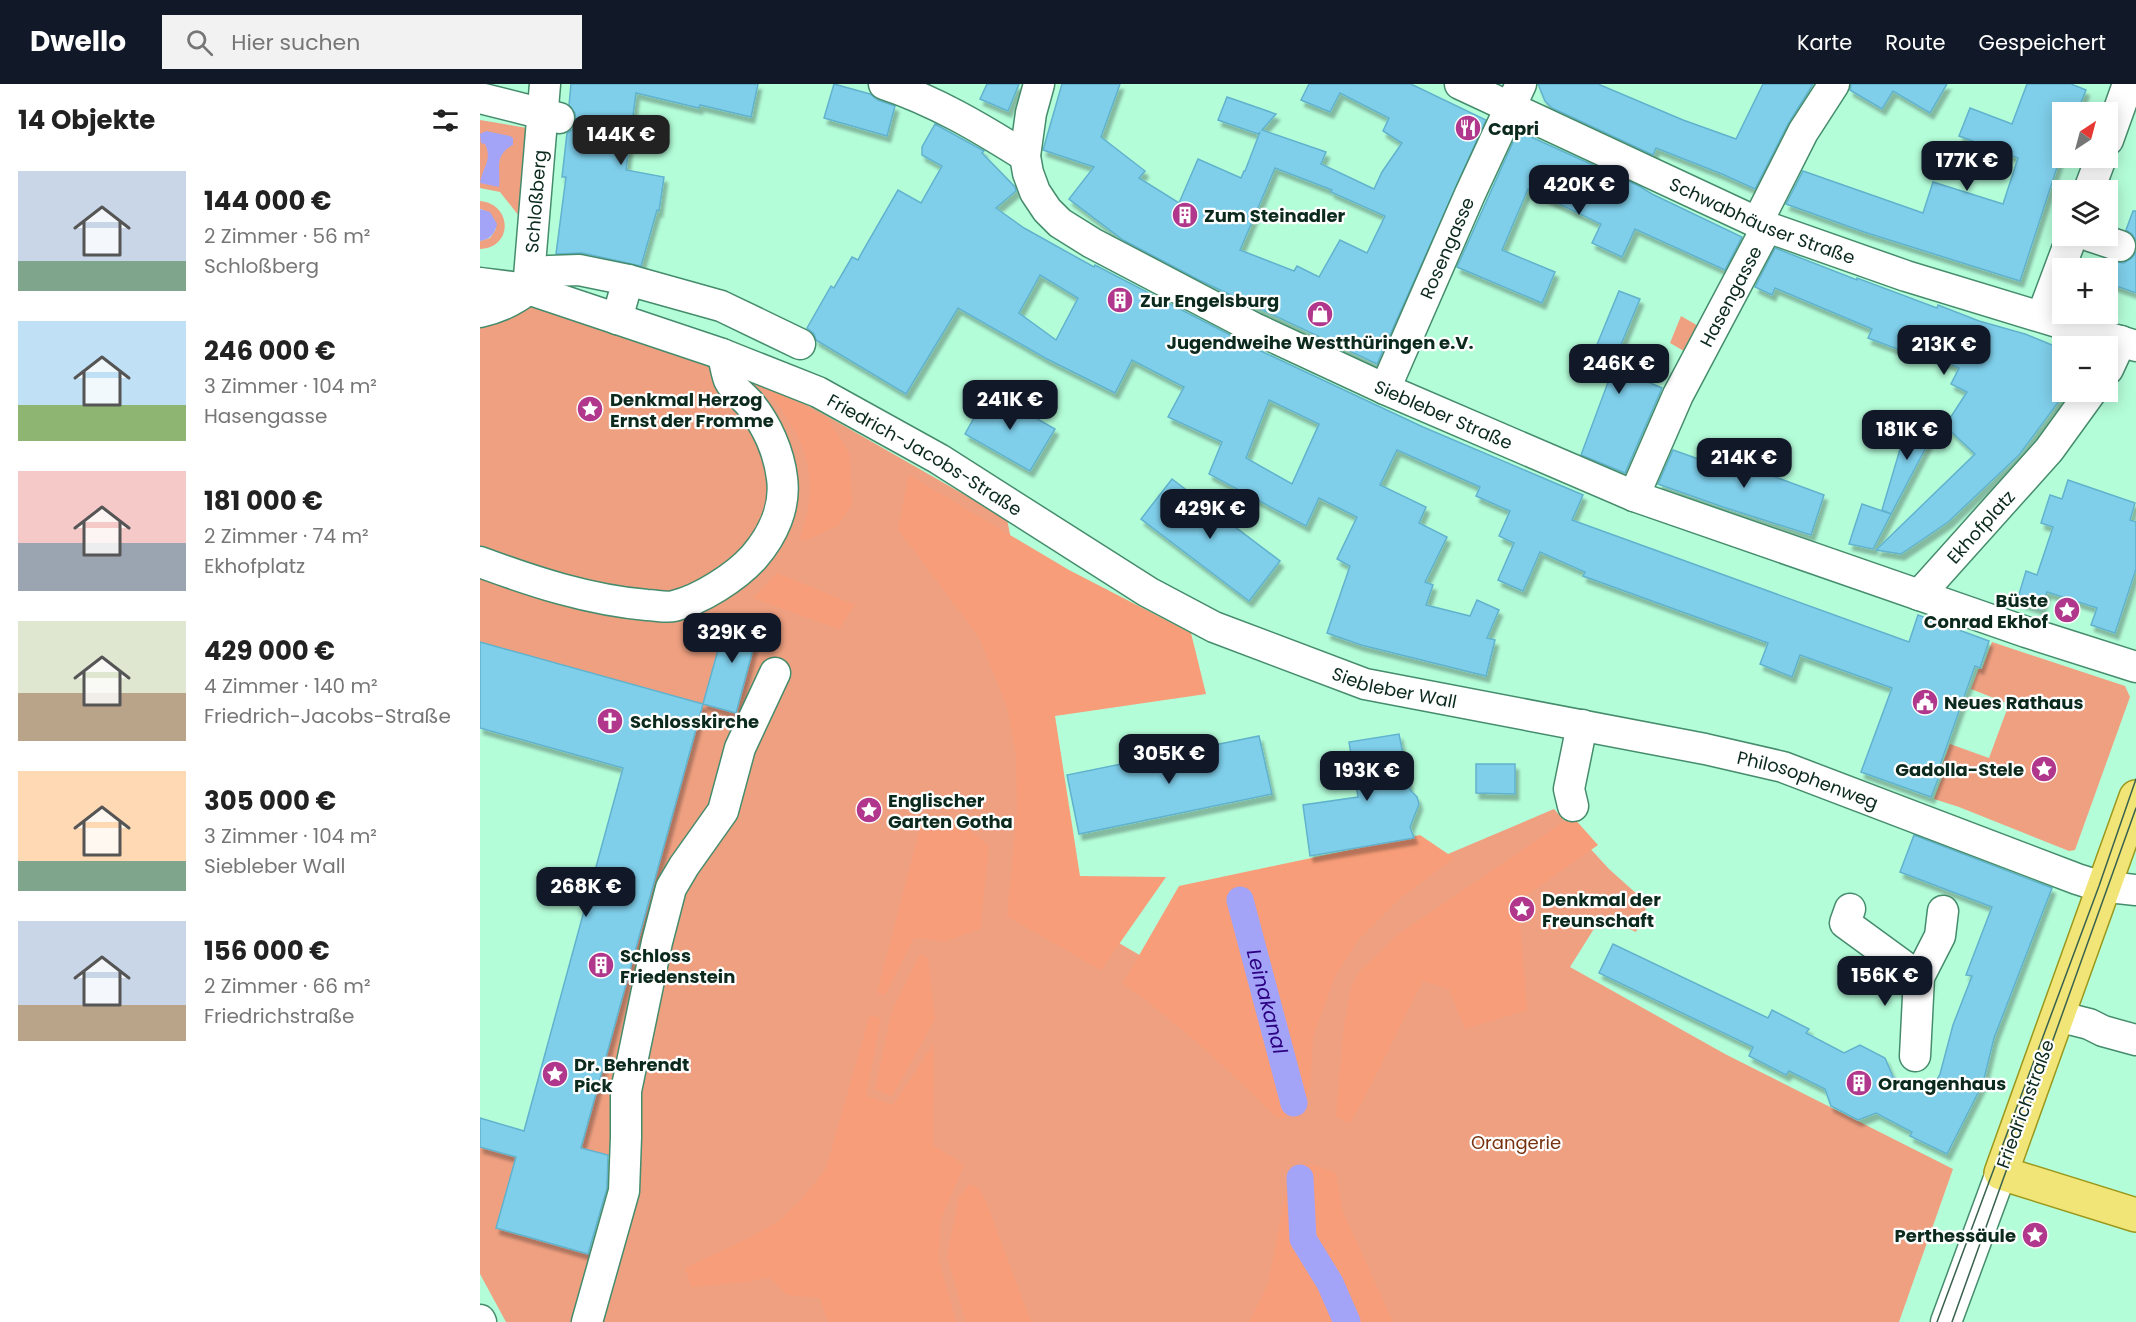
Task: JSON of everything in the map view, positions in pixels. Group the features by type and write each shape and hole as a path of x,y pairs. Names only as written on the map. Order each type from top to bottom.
{"main road":[{"path":"2104,886 2136,797"},
{"name":"Friedrichstraße","path":"2001,1173 2104,886"},
{"path":"2001,1173 2136,1215"}],"street":[{"path":"884,84 928,101 969,121 1025,156 1030,113 1039,84"},
{"name":"Schwabhäuser Straße","path":"1460,84 1515,96 1762,225 1905,276 2042,316"},
{"name":"Hasengasse","path":"1634,496 1677,395 1762,225 1803,132 1834,84"},
{"path":"2118,112 2128,84"},
{"name":"Rosengasse","path":"1385,389 1515,96"},
{"name":"Schloßberg","path":"480,98 549,105 528,289"},
{"name":"Siebleber Straße","path":"1025,156 1035,192 1047,210 1060,222 1092,243 1254,328 1385,389 1634,496 1918,595"},
{"path":"2068,246 2042,316 2129,343 2118,357"},
{"path":"480,312 506,305 549,271 579,270 628,280 721,306 800,344"},
{"path":"617,319 628,280"},
{"name":"Friedrich-Jacobs-Straße","path":"480,283 528,289 722,354 818,392 939,459 1148,592 1214,627"},
{"path":"480,562 540,583 581,594 621,603 672,606 699,597 737,573 768,541 777,519 783,481 778,456 769,434 752,407 730,381 722,354"},
{"name":"Ekhofplatz","path":"1918,595 2049,450 2084,402"},
{"path":"1918,595 2136,667"},
{"name":"Siebleber Wall","path":"1214,627 1365,684 1582,726"},
{"path":"587,1322 624,1191 626,1091 657,942 671,888 723,811 741,748 776,673"},
{"path":"1573,806 1569,789 1582,726"},
{"name":"Philosophenweg","path":"1582,726 1705,749 1783,767 2077,879 2104,886 2136,890"},
{"path":"1850,909 1845,923 1919,977"},
{"path":"1915,1056 1919,977 1940,936 1943,911"},
{"path":"2057,1016 2136,1040"},
{"name":"Friedrichstraße","path":"1946,1322 2001,1173"}],"green space":[{"path":"480,120 527,128 519,216 500,192 480,188"},
{"path":"480,201 491,204 499,210 505,226 499,242 491,247 480,249 480,241 490,238 496,229 480,209"},
{"name":"Englischer Garten Gotha","path":"480,299 563,313 757,380 813,408 1007,519 1088,925 1282,1038 1344,915 1448,854 1554,809 1609,869 1648,904 1636,932 1602,916 1570,967 1725,1054 1953,1169 1899,1322 506,1322 480,1274 480,1147 516,1157 497,1228 593,1255 620,1159 581,1148 703,704 480,642","holes":["728,615 760,623 736,713 703,704"]},
{"path":"1681,316 1700,327 1689,354 1670,343"},
{"path":"1992,642 2125,686 2130,697 2075,850 2069,851 1934,799 1945,770 1941,768 1950,744 1989,758 2009,704 1971,689 1979,668 1982,669"}],"shaded area":[{"path":"764,385 829,420 849,453 852,505 838,525 807,540 800,539 809,503 810,485 805,454 792,426"},
{"path":"909,475 1069,570 1191,633 1206,694 1055,716 1080,876 1166,877 1101,970 1007,916 1017,812 1016,755 1007,707 979,637 898,529"},
{"path":"777,573 855,605 839,629 753,598"},
{"path":"1572,816 1598,845 1518,901 1527,1010 1465,1029 1449,989 1423,981 1350,1123 1336,1116 1344,1025 1352,985 1359,972 1399,934"},
{"path":"923,817 942,820 966,828 989,846 980,929 946,941 914,938 885,995 877,993"},
{"path":"1420,835 1454,858 1400,898 1358,940 1335,976 1313,1037 1310,1088 1302,1111 1277,1118 1203,1048 1123,983 1179,886"},
{"path":"920,954 928,958 935,1019 892,1096 875,1089 892,1011"},
{"path":"870,1015 881,1018 866,1096 893,1105 934,1043 933,1145 964,1165 940,1221 939,1260 956,1322 828,1322 820,1298 787,1295 769,1277 745,1282 692,1287 685,1268 751,1237 780,1220 802,1199 826,1169"},
{"path":"1304,1164 1336,1173 1343,1212 1393,1322 1249,1322 1268,1284 1289,1176"},
{"path":"970,1184 978,1188 985,1199 1031,1322 966,1322 947,1257 959,1197"}],"water":[{"path":"486,131 513,138 513,145 500,158 499,187 480,183 488,155 485,144 481,143 480,134"},
{"path":"480,209 490,212 497,224 492,235 480,241"}],"building":[{"path":"571,84 758,84 751,117 700,105 699,108 636,93 626,170 664,177 659,211 657,210 641,266 582,253 556,254 566,177 562,177 567,133 572,130 576,122 575,113 569,105"},
{"path":"834,84 870,94 878,100 895,106 887,136 824,118"},
{"path":"987,84 1019,84 1008,111 980,99"},
{"path":"1062,84 1120,84 1101,137 1145,171 1139,178 1179,203 1198,159 1241,178 1245,171 1260,132 1258,134 1218,120 1227,97 1276,114 1262,130 1326,152 1321,164 1374,189 1382,172 1402,143 1383,131 1389,118 1340,93 1330,112 1301,100 1309,84 1411,84 1486,120 1377,364 1199,280 1123,240 1069,199 1094,167 1043,150","holes":["1275,168 1332,190 1331,192 1385,216 1367,253 1340,240 1319,277 1297,266 1294,271 1240,250"]},
{"path":"1538,84 1598,84 1683,120 1736,139 1763,84 1813,84 1788,124 1755,189 1656,148 1653,155 1552,108 1545,101"},
{"path":"1851,84 1947,84 1930,113 1893,91 1882,109 1850,90"},
{"path":"2027,84 2071,84 2086,90 2081,102 2052,102 2052,168 2057,168 2020,281 1864,232 1786,204 1803,171 1923,213 1933,182 2003,204 2018,158 1959,136 1970,108 2012,124"},
{"path":"935,124 984,151 982,153 1015,187 1016,191 996,208 1024,228 1094,267 1095,265 1261,351 1423,427 1583,495 1572,520 1909,642 1918,615 1989,641 1980,668 1975,666 1931,797 1861,772 1892,688 1800,655 1792,677 1760,664 1768,643 1583,576 1585,572 1540,552 1523,591 1498,580 1514,543 1499,536 1510,511 1476,496 1480,487 1397,450 1380,485 1426,507 1419,523 1447,537 1425,582 1433,585 1426,605 1470,616 1477,600 1499,610 1487,638 1495,640 1486,676 1361,645 1327,633 1350,566 1337,559 1357,517 1319,498 1306,526 1209,474 1222,442 1168,417 1184,387 1132,360 1115,393 1047,359 958,308 906,394 816,340 814,334 807,328 831,286 834,288 852,257 858,260 898,190 921,203 942,166 922,155 922,147","holes":["1040,275 1078,298 1056,340 1019,313","1269,400 1319,424 1292,484 1246,458"]},
{"path":"1518,131 1639,186 1742,237 1725,270 1635,229 1622,257 1592,243 1601,224 1528,189 1502,250 1555,272 1542,303 1457,267"},
{"path":"2133,211 2136,211 2136,241 2126,230"},
{"path":"1775,248 1937,308 1938,305 1979,321 2025,334 2052,345 2052,402 2058,402 2019,455 1948,522 1901,554 1876,550 1975,454 1945,426 1967,392 1951,384 1959,368 1919,350 1916,356 1868,338 1872,329 1775,288 1772,295 1755,287"},
{"path":"2136,252 2136,293 2118,287 2118,262 2124,263"},
{"path":"1619,291 1640,299 1620,347 1623,348 1615,368 1662,388 1625,473 1581,455 1610,377 1587,369"},
{"path":"989,391 1055,429 1030,471 965,434"},
{"path":"1909,419 1935,430 1891,514 1882,510"},
{"path":"1731,446 1757,455 1754,463 1772,469 1770,475 1824,495 1811,535 1658,484 1673,450 1724,468"},
{"path":"1172,479 1280,561 1249,601 1141,519"},
{"path":"2068,480 2135,503 2130,520 2136,522 2136,569 2115,633 2091,625 2097,608 2047,592 2041,609 2017,601 2026,571 2037,575 2053,527 2041,523 2050,495 2062,499"},
{"path":"1862,504 1891,514 1873,549 1849,544"},
{"path":"728,614 760,623 736,713 703,704"},
{"name":"Schloss Friedenstein","path":"480,642 703,704 581,1148 608,1155 607,1188 588,1254 496,1228 516,1157 480,1147 480,1118 524,1131 623,768 480,728"},
{"path":"1399,734 1410,790 1417,797 1419,804 1410,827 1414,838 1310,856 1303,805 1358,797 1349,742"},
{"path":"1259,736 1272,794 1079,834 1067,775"},
{"path":"1476,764 1515,764 1515,794 1476,793"},
{"path":"1914,835 2052,888 1994,1038 1983,1083 1947,1154 1910,1136 1912,1132 1876,1113 1858,1120 1831,1106 1825,1089 1789,1071 1786,1075 1749,1056 1753,1047 1599,973 1613,944 1768,1018 1772,1010 1809,1029 1806,1033 1844,1053 1860,1045 1885,1058 1893,1077 1929,1095 1940,1074 1953,1025 1972,976 1966,975 1992,907 1900,872"}],"waterway":[{"name":"Leinakanal","path":"1240,900 1294,1103"},
{"name":"Leinakanal","path":"1300,1178 1303,1239 1330,1283 1347,1322"}],"tram line":[{"path":"1937,1322 2099,886 2136,779"},
{"path":"1952,1322 2136,808"}],"place":[{"name":"Capri","path":"1468,128"},
{"name":"Zum Steinadler","path":"1185,215"},
{"name":"Zur Engelsburg","path":"1120,300"},
{"name":"Jugendweihe Westthüringen e.V.","path":"1320,314"},
{"name":"Denkmal Herzog Ernst der Fromme","path":"590,409"},
{"name":"Büste Conrad Ekhof","path":"2067,610"},
{"name":"Neues Rathaus","path":"1925,702"},
{"name":"Schlosskirche","path":"610,721"},
{"name":"Gadolla-Stele","path":"2044,769"},
{"name":"Englischer Garten Gotha","path":"869,810"},
{"name":"Denkmal der Freunschaft","path":"1522,909"},
{"name":"Schloss Friedenstein","path":"601,965"},
{"name":"Dr. Behrendt Pick","path":"555,1074"},
{"name":"Orangenhaus","path":"1859,1083"},
{"name":"Perthessäule","path":"2035,1235"}],"park label":[{"name":"Orangerie","path":"1516,1142"}]}
